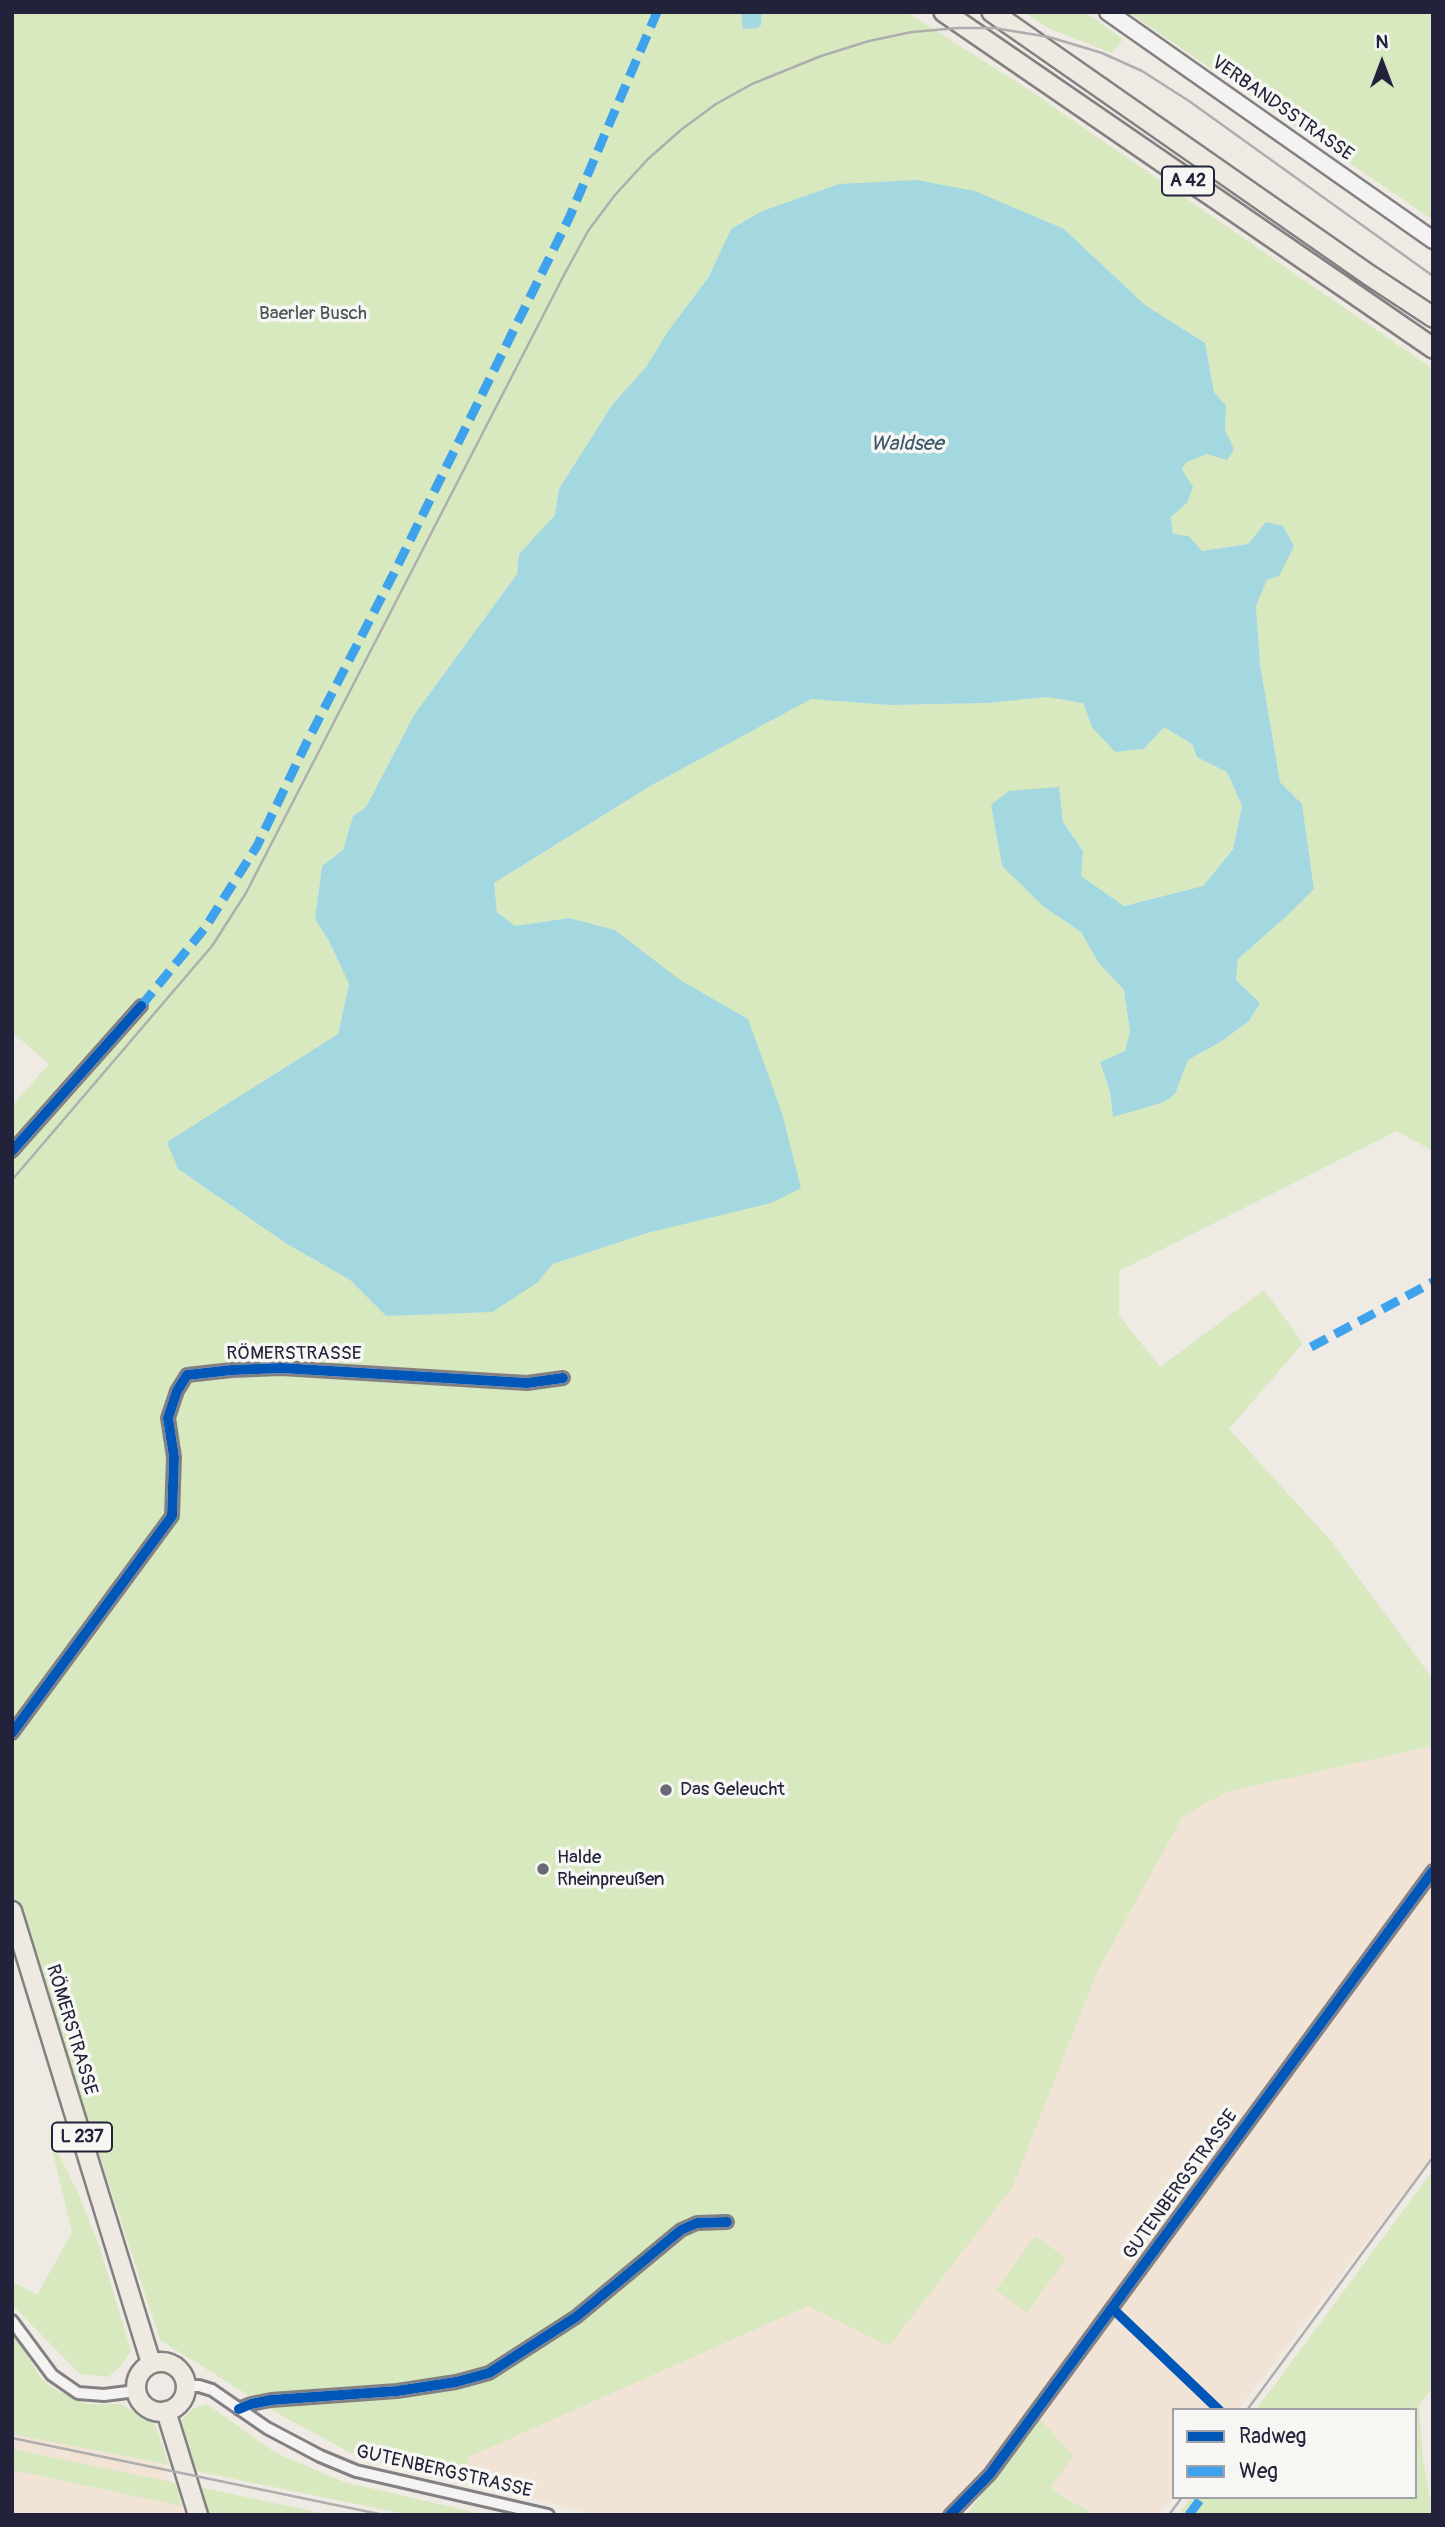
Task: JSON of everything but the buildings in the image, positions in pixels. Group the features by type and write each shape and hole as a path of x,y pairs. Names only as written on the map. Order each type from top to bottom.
{"highway":[{"name":"A 42","path":"944,12 1433,348"},
{"name":"A 42","path":"992,12 1433,317"}],"main road":[{"name":"VERBANDSSTRASSE","path":"1108,12 1433,240"},
{"name":"RÖMERSTRASSE","path":"12,1911 151,2363"},
{"path":"168,2362 175,2366 185,2378 186,2386 186,2393 179,2405 166,2412 158,2412 144,2405 136,2392 137,2377 151,2363 168,2362"},
{"path":"166,2412 198,2515"}],"street":[{"path":"12,1151 141,1006"},
{"name":"RÖMERSTRASSE","path":"12,1733 172,1516 174,1457 168,1418 177,1391 187,1375 281,1368 527,1382 563,1378"},
{"name":"GUTENBERGSTRASSE","path":"950,2515 990,2474 1433,1871"},
{"path":"239,2409 271,2400 397,2392 456,2382 489,2373 576,2317 681,2230 697,2223 727,2222"},
{"path":"12,2321 52,2375 78,2393 104,2395 136,2392"},
{"name":"GUTENBERGSTRASSE","path":"186,2386 212,2390 287,2439 356,2472 548,2515"}],"shaded area":[{"path":"1433,1746 1433,2155 1240,2408 1172,2408 1172,2497 1158,2515 1095,2515 1050,2487 1040,2420 963,2515 600,2515 462,2483 469,2457 808,2306 1097,1972 1183,1816 1226,1792"},
{"path":"12,2434 164,2464 169,2482 12,2449"},
{"path":"12,2470 182,2506 185,2515 12,2515"}],"green space":[{"name":"Baerler Busch","path":"12,12 907,12 1029,90 1433,369 1433,1151 1397,1131 1119,1271 1119,1315 1160,1367 1264,1290 1303,1343 1229,1429 1332,1542 1433,1679 1433,1746 1226,1792 1183,1816 1097,1972 1012,2188 889,2346 808,2306 469,2457 462,2483 349,2452 275,2412 160,2340 12,1890 12,1106 49,1064 12,1032","holes":["839,184 1064,229 1145,305 1205,343 1214,392 1226,406 1225,430 1207,454 1187,462 1182,469 1187,503 1171,517 1173,535 1189,536 1202,551 1248,544 1283,526 1294,546 1267,580 1256,606 1260,664 1280,782 1302,804 1314,888 1238,959 1236,980 1260,1003 1249,1021 1222,1041 1188,1060 1175,1094 1164,1102 1113,1116 1110,1092 1100,1063 1125,1052 1130,1031 1124,990 1098,962 1081,932 1043,905 1002,866 991,805 1059,787 1063,822 1083,851 1080,876 1123,906 1203,886 1233,848 1242,806 1227,772 1197,757 1192,744 1164,727 1144,749 1092,727 1083,703 1047,697 988,703 890,705 811,698 652,785 494,883 497,912 515,926 569,918 748,1019 647,1233 553,1264 537,1283 386,1316 350,1280 287,1244 178,1169 260,1083 338,1034 349,984 329,941 315,919 322,866 343,850 353,816 366,807 414,715 517,574 519,554 555,515 559,489 612,405 646,367 668,331 708,278 731,229 762,211"]},
{"path":"1024,12 1085,12 1123,39 1112,53 1048,28"},
{"path":"1128,12 1433,12 1433,220"},
{"path":"48,2133 78,2193 99,2245 131,2351 121,2366 108,2377 80,2374 12,2305 12,2281 37,2295 72,2232"},
{"path":"1433,2170 1433,2386 1419,2406 1423,2461 1433,2515 1178,2515 1190,2499 1417,2499 1417,2408 1257,2408"},
{"path":"1035,2236 1066,2258 1027,2313 996,2290"},
{"path":"14,2334 41,2378 54,2389 86,2404 121,2404 155,2424 169,2465 12,2434"},
{"path":"207,2404 276,2453 344,2482 486,2515 410,2515 195,2471 181,2421 192,2409"},
{"path":"1040,2419 1073,2456 1050,2488 1095,2515 966,2515"},
{"path":"12,2449 176,2483 182,2506 12,2470"},
{"path":"200,2487 330,2515 208,2515"}],"water":[{"path":"741,12 762,12 761,25 743,29"},
{"name":"Waldsee","path":"916,180 975,191 1064,229 1145,305 1205,343 1214,392 1226,406 1225,430 1234,449 1227,460 1207,454 1187,462 1182,469 1193,487 1187,503 1171,517 1173,534 1189,536 1202,551 1248,544 1266,522 1283,526 1294,546 1279,576 1267,580 1256,606 1260,664 1280,782 1302,804 1314,889 1238,959 1236,980 1260,1003 1249,1021 1222,1041 1188,1060 1175,1094 1164,1102 1113,1117 1110,1092 1100,1062 1125,1051 1130,1031 1124,990 1098,962 1081,932 1043,906 1002,866 991,805 1009,791 1059,787 1063,822 1083,851 1081,876 1124,906 1203,886 1233,849 1242,806 1227,772 1197,757 1192,744 1164,727 1144,749 1115,752 1092,727 1083,703 1047,697 988,703 890,705 811,699 652,785 494,883 497,912 515,926 569,918 615,930 680,980 748,1019 782,1113 801,1188 771,1203 647,1233 553,1264 537,1283 492,1312 386,1316 350,1280 287,1244 178,1169 167,1142 338,1034 349,984 329,941 315,919 322,866 343,850 353,816 366,807 414,715 517,574 519,554 555,515 559,489 612,405 646,367 668,331 708,278 731,229 762,211 839,184"}],"railway":[{"path":"12,1180 212,946 246,893 588,231 615,195 648,159 716,104 752,84 821,56 869,41 912,32 994,28 1049,37 1102,53 1142,71 1189,101 1433,276"},
{"path":"1248,2408 1433,2157"},
{"path":"12,2438 384,2515"},
{"path":"1169,2515 1181,2499"}],"marked path":[{"path":"141,1006 205,928 257,846 570,216 657,12"},
{"path":"1311,1347 1433,1282"},
{"path":"1189,2515 1201,2499"}],"cycle path":[{"path":"12,1151 141,1006"},
{"path":"12,1733 172,1516 174,1457 168,1418 177,1391 187,1375 281,1368 527,1383 563,1378"},
{"path":"950,2515 990,2474 1433,1871"},
{"path":"239,2409 271,2400 397,2391 456,2382 489,2373 576,2317 681,2230 697,2223 727,2222"},
{"path":"1112,2308 1217,2408"}],"place":[{"name":"Das Geleucht","path":"666,1790"},
{"name":"Halde Rheinpreußen","path":"543,1869"}]}
